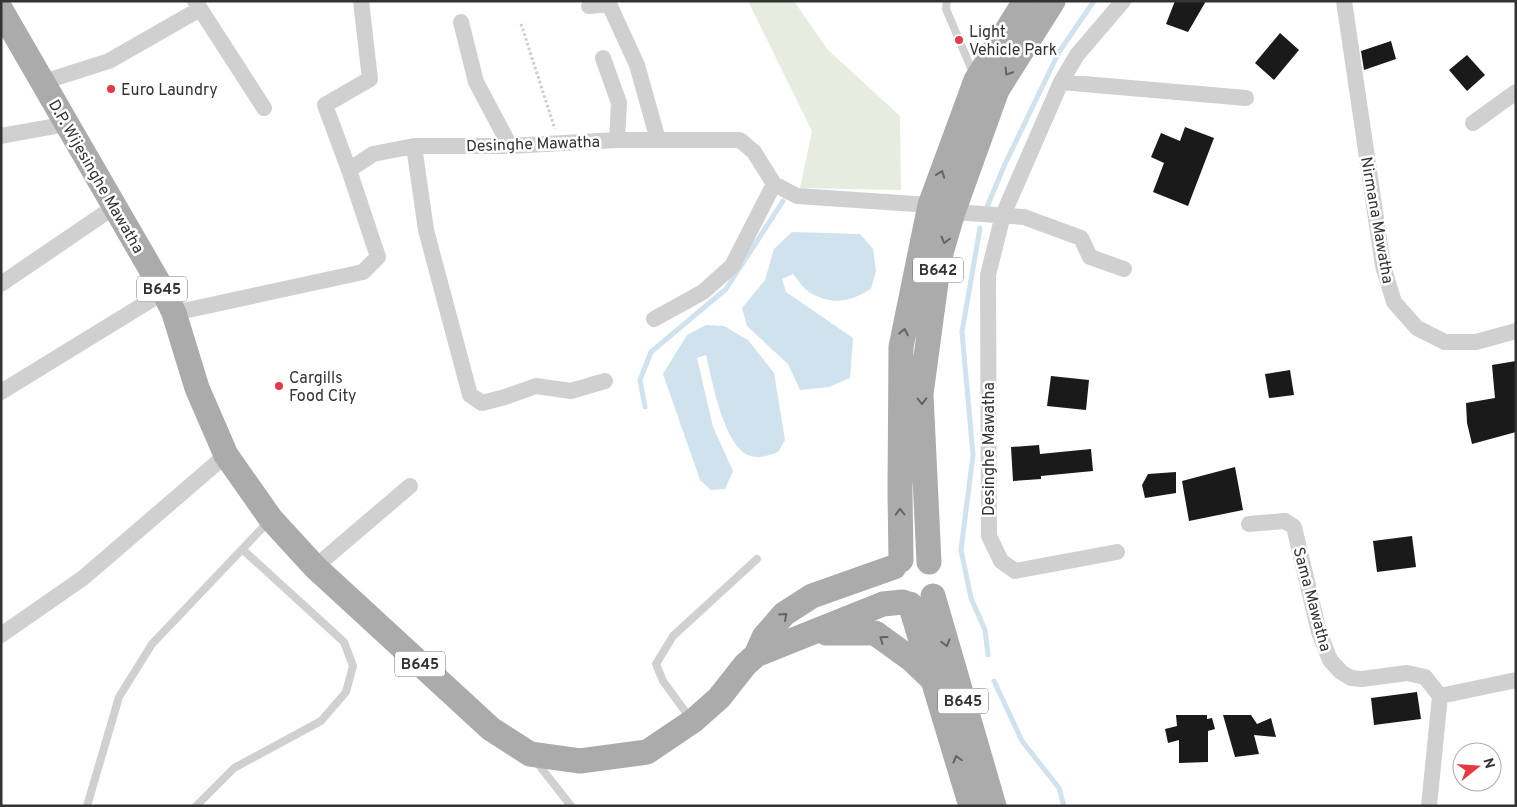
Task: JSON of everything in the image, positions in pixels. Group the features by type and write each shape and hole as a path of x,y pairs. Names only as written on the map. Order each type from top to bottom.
{"main road":[{"name":"B642","path":"898,564 901,346 976,80 1025,1"},
{"name":"B642","path":"929,562 921,394 939,260 941,208 997,90 1053,1"},
{"name":"D.P. Wijesinghe Mawatha","path":"1,10 169,303 197,388 226,455 271,519 315,567 491,729 530,754 580,761 647,752 693,721 719,698 745,665 756,655 883,604 915,601"},
{"path":"916,556 929,562 934,568 938,582 915,601 897,597 892,591 890,583 898,564 916,556"},
{"name":"D.P. Wijesinghe Mawatha","path":"756,655 764,637 784,614 812,596 898,564"},
{"name":"B645","path":"915,601 934,681 971,806"},
{"name":"B645","path":"915,601 994,806"},
{"path":"813,633 875,633 911,659 934,681"}],"street":[{"path":"1,392 169,303 363,272 378,257 325,105 370,79 361,1"},
{"name":"Desinghe Mawatha","path":"1117,552 1015,571 1001,561 989,536 988,275 1002,215 1061,82 1077,55 1123,1"},
{"name":"Nirmana Mawatha","path":"1344,1 1383,266 1394,302 1417,328 1445,342 1476,342 1516,331"},
{"path":"590,6 609,4 637,65 658,140"},
{"path":"43,82 109,62 197,5 264,108"},
{"path":"461,22 476,82 510,146"},
{"path":"603,58 619,103 617,140"},
{"path":"1061,82 1246,98"},
{"path":"1473,123 1516,92"},
{"path":"1,136 67,124"},
{"name":"Desinghe Mawatha","path":"349,170 373,154 414,146 510,146 617,140 740,140 754,152 774,184"},
{"path":"414,146 426,230 470,395 482,403 536,386 571,391 605,381"},
{"path":"654,318 703,292 732,266 774,184 797,196 1024,217 1081,238 1090,257 1124,269"},
{"path":"1,284 114,207"},
{"path":"1,635 83,578 226,455"},
{"path":"315,567 410,486"},
{"name":"Sama Mawatha","path":"1249,524 1285,522 1294,527 1320,632 1330,660 1341,672 1351,678 1362,679 1407,674 1425,676 1440,696"},
{"path":"1429,806 1440,696 1516,680"}],"lane":[{"path":"947,1 946,9 976,80"},
{"path":"87,806 119,697 152,644 271,519"},
{"path":"196,806 234,768 321,721 346,692 353,666 344,642 242,549"},
{"path":"693,721 663,681 656,664 673,636 757,558"},
{"path":"530,754 571,806"}],"path":[{"path":"521,24 560,143"}],"shaded area":[{"path":"748,1 794,1 827,49 900,116 901,190 800,188 812,131"}],"water":[{"path":"792,232 860,234 873,249 876,271 871,289 855,297 833,301 809,292 793,274 782,279 786,292 853,338 850,378 829,387 800,390 788,364 747,326 742,308 765,280 774,249"},
{"path":"706,325 724,326 748,340 774,373 785,440 778,452 765,456 751,456 742,451 733,441 726,427 706,355 697,358 713,427 733,471 725,489 711,490 700,480 663,374 687,335"}],"building":[{"path":"1175,1 1206,1 1188,32 1166,24"},
{"path":"1280,33 1299,50 1274,80 1255,63"},
{"path":"1391,41 1396,59 1364,70 1361,51"},
{"path":"1467,55 1485,75 1467,91 1449,70"},
{"path":"1185,127 1214,138 1188,206 1153,192 1164,163 1151,157 1161,133 1180,141"},
{"path":"1516,361 1516,432 1472,444 1467,423 1466,403 1495,398 1492,365"},
{"path":"1290,370 1294,395 1269,398 1265,374"},
{"path":"1051,376 1089,380 1086,410 1047,406"},
{"path":"1039,445 1040,454 1091,449 1093,471 1013,481 1011,447"},
{"path":"1235,467 1243,510 1189,521 1182,481"},
{"path":"1176,472 1176,493 1145,498 1142,485 1148,474"},
{"path":"1412,536 1416,567 1377,572 1373,541"},
{"path":"1417,692 1421,719 1374,725 1371,698"},
{"path":"1176,715 1207,715 1207,719 1212,718 1215,729 1208,731 1208,762 1179,763 1179,740 1168,743 1165,729 1177,726"},
{"path":"1223,715 1251,715 1257,724 1271,718 1276,737 1254,735 1259,754 1235,757"}],"waterway":[{"path":"987,207 1005,164 1059,52 1094,1"},
{"path":"645,407 640,380 651,352 726,289 783,201"},
{"path":"980,228 962,332 973,455 961,550 971,598 985,630 988,655"},
{"path":"994,681 1022,741 1059,788 1064,806"}],"place":[{"name":"Light Vehicle Park","path":"959,40"},
{"name":"Euro Laundry","path":"111,89"},
{"name":"Cargills Food City","path":"279,386"}]}
